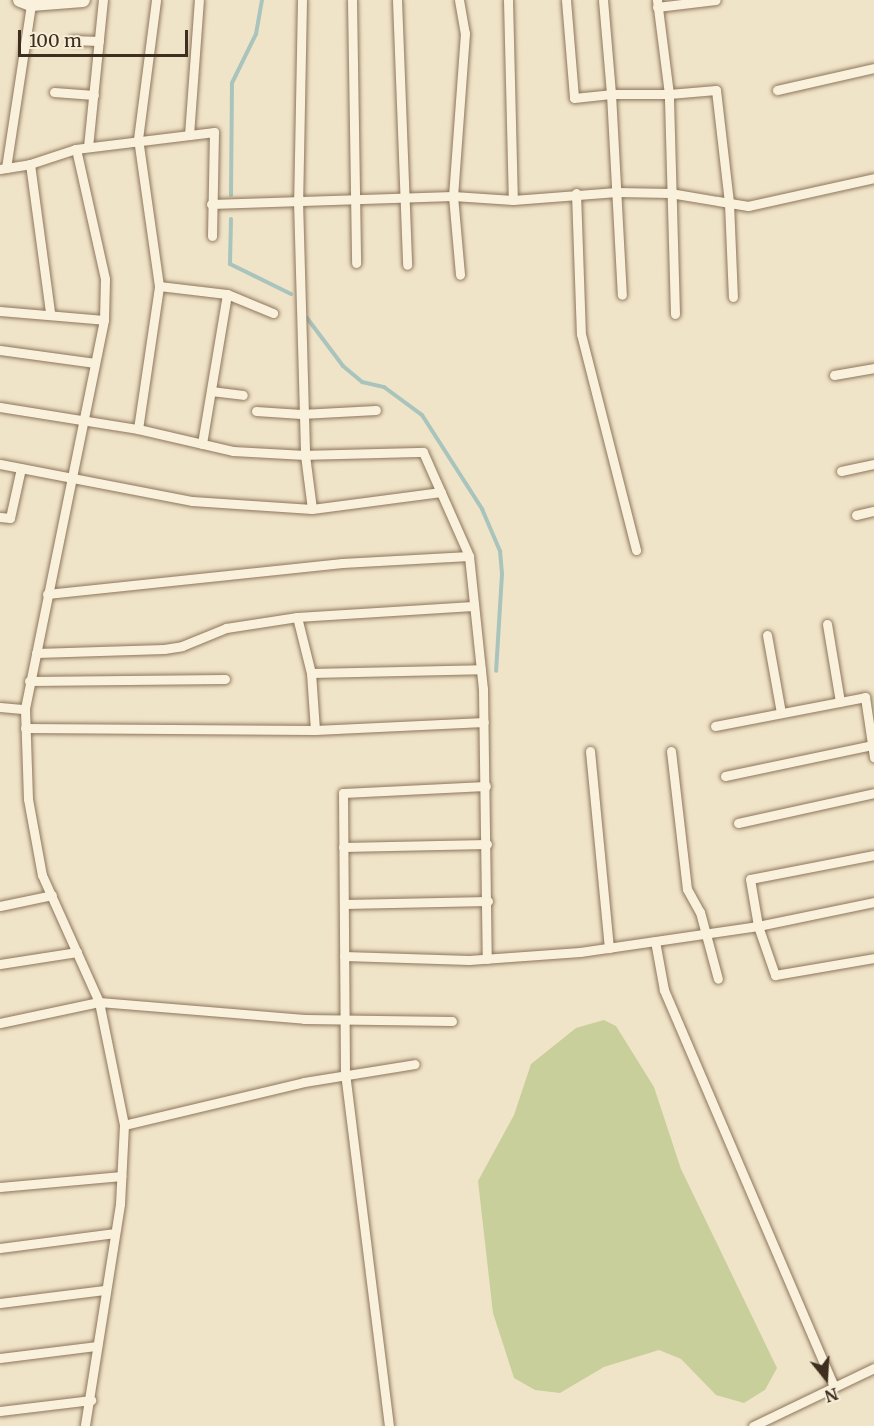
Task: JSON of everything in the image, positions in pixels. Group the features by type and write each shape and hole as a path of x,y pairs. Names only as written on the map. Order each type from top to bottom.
{"street":[{"path":"83,0 25,2 3,169 30,164 76,148 214,132 212,236"},
{"path":"88,147 103,0"},
{"path":"138,429 159,286 138,139 156,0"},
{"path":"189,135 199,0"},
{"path":"302,0 298,200 301,414 312,509"},
{"path":"352,0 356,263"},
{"path":"397,0 407,265"},
{"path":"459,0 465,33 453,196 460,274"},
{"path":"508,0 513,200"},
{"path":"566,0 574,98 611,94 669,94 716,90 729,203 733,297"},
{"path":"603,0 611,94 622,295"},
{"path":"675,314 669,94 657,3 716,0"},
{"path":"72,40 99,41"},
{"path":"777,90 874,68"},
{"path":"54,92 93,95"},
{"path":"76,148 105,279 104,320 25,709 28,799 42,875 99,1002 124,1125 122,1176 115,1233 104,1290 91,1400 85,1426"},
{"path":"30,164 50,312"},
{"path":"211,204 453,196 513,200 576,193 617,192 670,193 748,206 874,178"},
{"path":"576,193 581,334 636,550"},
{"path":"159,286 227,294 273,313"},
{"path":"202,444 227,294"},
{"path":"0,311 50,312 104,320"},
{"path":"0,350 95,363"},
{"path":"834,375 874,368"},
{"path":"211,391 243,395"},
{"path":"0,407 82,422 138,429 233,451 305,455 423,452 469,556 484,722 488,844 487,959"},
{"path":"256,411 301,414 376,410"},
{"path":"0,464 192,501 312,509 441,492"},
{"path":"841,471 874,464"},
{"path":"0,517 10,518 21,468"},
{"path":"856,515 874,511"},
{"path":"47,594 342,563 469,556"},
{"path":"36,653 182,646 226,628 297,617 473,606"},
{"path":"297,617 311,673 315,730"},
{"path":"827,624 840,702"},
{"path":"767,635 782,713"},
{"path":"311,673 481,669"},
{"path":"29,681 225,679"},
{"path":"715,726 865,697 874,757"},
{"path":"0,707 25,709"},
{"path":"26,728 315,730 484,722"},
{"path":"725,776 872,745"},
{"path":"590,751 609,948"},
{"path":"671,751 687,889 700,912 718,979"},
{"path":"389,1426 345,1075 343,793 486,786"},
{"path":"738,823 874,793"},
{"path":"343,847 488,844"},
{"path":"874,855 750,879 758,926 775,975 874,958"},
{"path":"0,906 52,895"},
{"path":"344,904 488,901"},
{"path":"344,956 487,959 609,948 758,926 874,902"},
{"path":"655,941 664,990 834,1387"},
{"path":"0,964 77,952"},
{"path":"0,1023 99,1002 208,1013 344,1020 452,1021"},
{"path":"124,1125 222,1100 345,1075 415,1064"},
{"path":"0,1187 122,1176"},
{"path":"0,1248 115,1233"},
{"path":"0,1303 104,1290"},
{"path":"0,1358 98,1346"},
{"path":"753,1426 874,1368"},
{"path":"0,1411 91,1400"}],"green space":[{"path":"604,1020 616,1026 654,1087 681,1169 777,1368 765,1390 744,1403 716,1395 681,1359 659,1350 604,1367 560,1393 535,1390 514,1378 493,1313 478,1181 514,1115 531,1064 576,1028"}],"waterway":[{"path":"231,195 232,83 256,34 262,0"},
{"path":"231,219 230,264 291,294"},
{"path":"307,318 343,366 362,382 384,387 422,415 482,509 500,551 502,574 496,671"}]}
